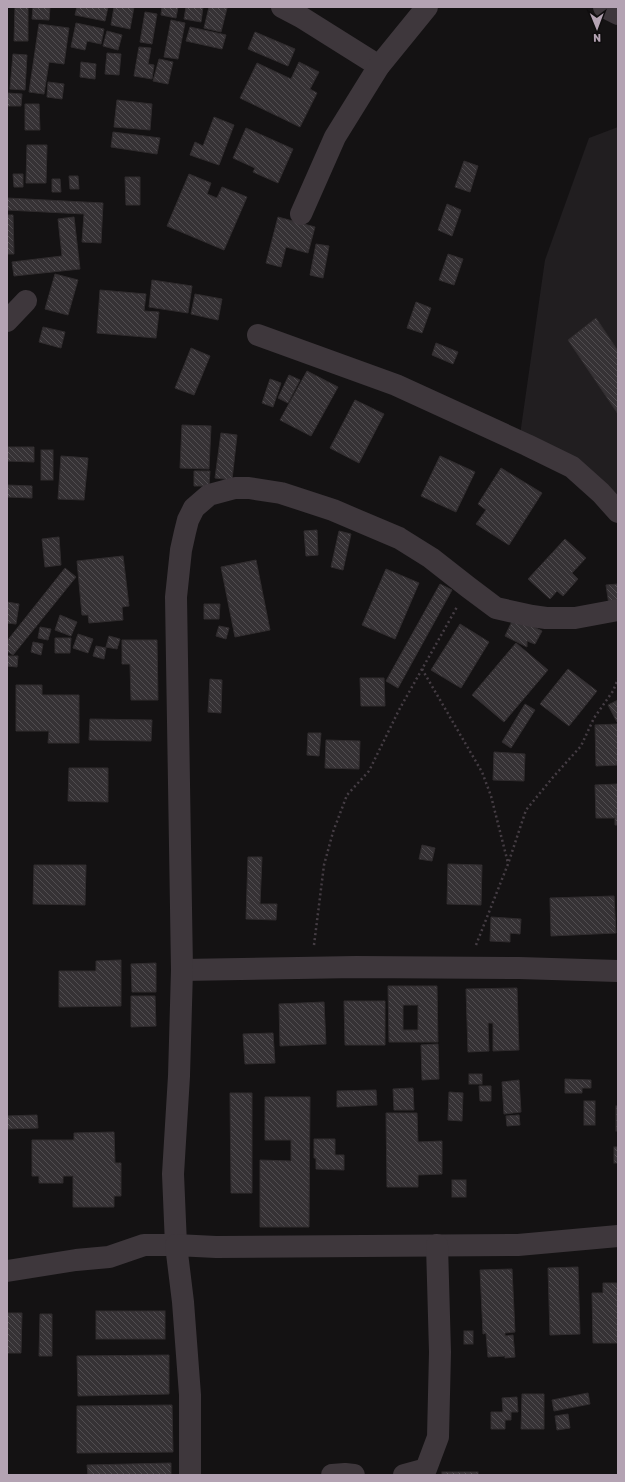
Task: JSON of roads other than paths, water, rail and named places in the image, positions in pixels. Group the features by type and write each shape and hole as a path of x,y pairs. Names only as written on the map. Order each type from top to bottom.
{"street":[{"path":"282,7 301,17 379,66"},
{"path":"301,214 335,137 379,66 426,7"},
{"path":"604,7 618,14"},
{"path":"7,321 26,301"},
{"path":"258,335 396,385 527,444 572,468 601,493 618,512"},
{"path":"190,1475 190,1395 184,1302 176,1244 173,1174 179,1076 182,970 176,597 181,550 188,520 194,508 209,495 234,488 263,489 281,493 333,510 399,538 432,558 496,608 532,616 575,618 618,610"},
{"path":"182,970 312,968 618,970"},
{"path":"7,1271 76,1260 109,1257 144,1245 176,1244 216,1247 518,1244 618,1236"},
{"path":"404,1475 426,1469 438,1437 440,1352 437,1245"},
{"path":"332,1475 354,1475"}]}
